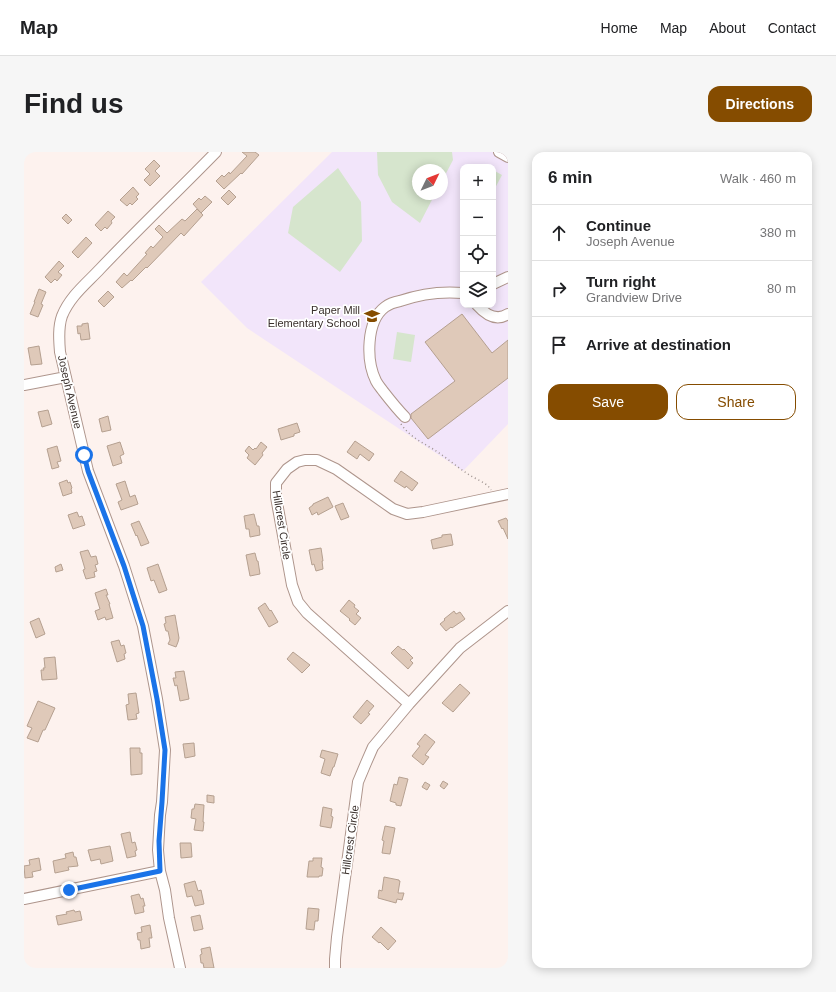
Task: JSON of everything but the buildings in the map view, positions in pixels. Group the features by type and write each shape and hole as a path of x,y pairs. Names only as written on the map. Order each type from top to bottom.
{"street":[{"name":"Joseph Avenue","path":"180,968 160,871 160,815 165,750 150,661 143,626 135,599 88,471 66,378 59,340 60,322 62,315 70,301 132,235 216,152"},
{"path":"499,152 508,157"},
{"path":"496,283 508,277"},
{"path":"405,417 376,382 371,367 369,354 372,328 378,316 386,307 414,296 439,293 460,293"},
{"path":"479,308 488,315 494,317 500,318 508,314"},
{"path":"24,385 66,378"},
{"name":"Hillcrest Circle","path":"409,704 307,613 298,602 292,585 276,497 276,483 287,468 297,462 317,460 336,470 392,509 407,514 508,494"},
{"name":"Hillcrest Circle","path":"335,968 337,937 358,782 373,747 409,704 460,648 508,611"},
{"path":"24,899 160,871"}],"path":[{"path":"405,417 399,421 406,431 471,476 489,486 491,490"}],"shaded area":[{"name":"Paper Mill Elementary School","path":"332,152 508,152 508,424 463,471 247,328 201,282"}],"green space":[{"path":"377,152 452,152 453,160 448,170 448,164 412,164 412,200 432,200 420,223 392,202 378,175"},
{"path":"338,168 361,202 362,241 340,272 288,233 293,207"},
{"path":"496,172 502,175 496,186"},
{"path":"397,332 415,335 411,362 393,359"}],"place":[{"name":"Paper Mill Elementary School","path":"372,316"}],"route":[{"path":"69,890 160,871 158,850 165,750 143,626 124,566 88,471 84,455"}]}
